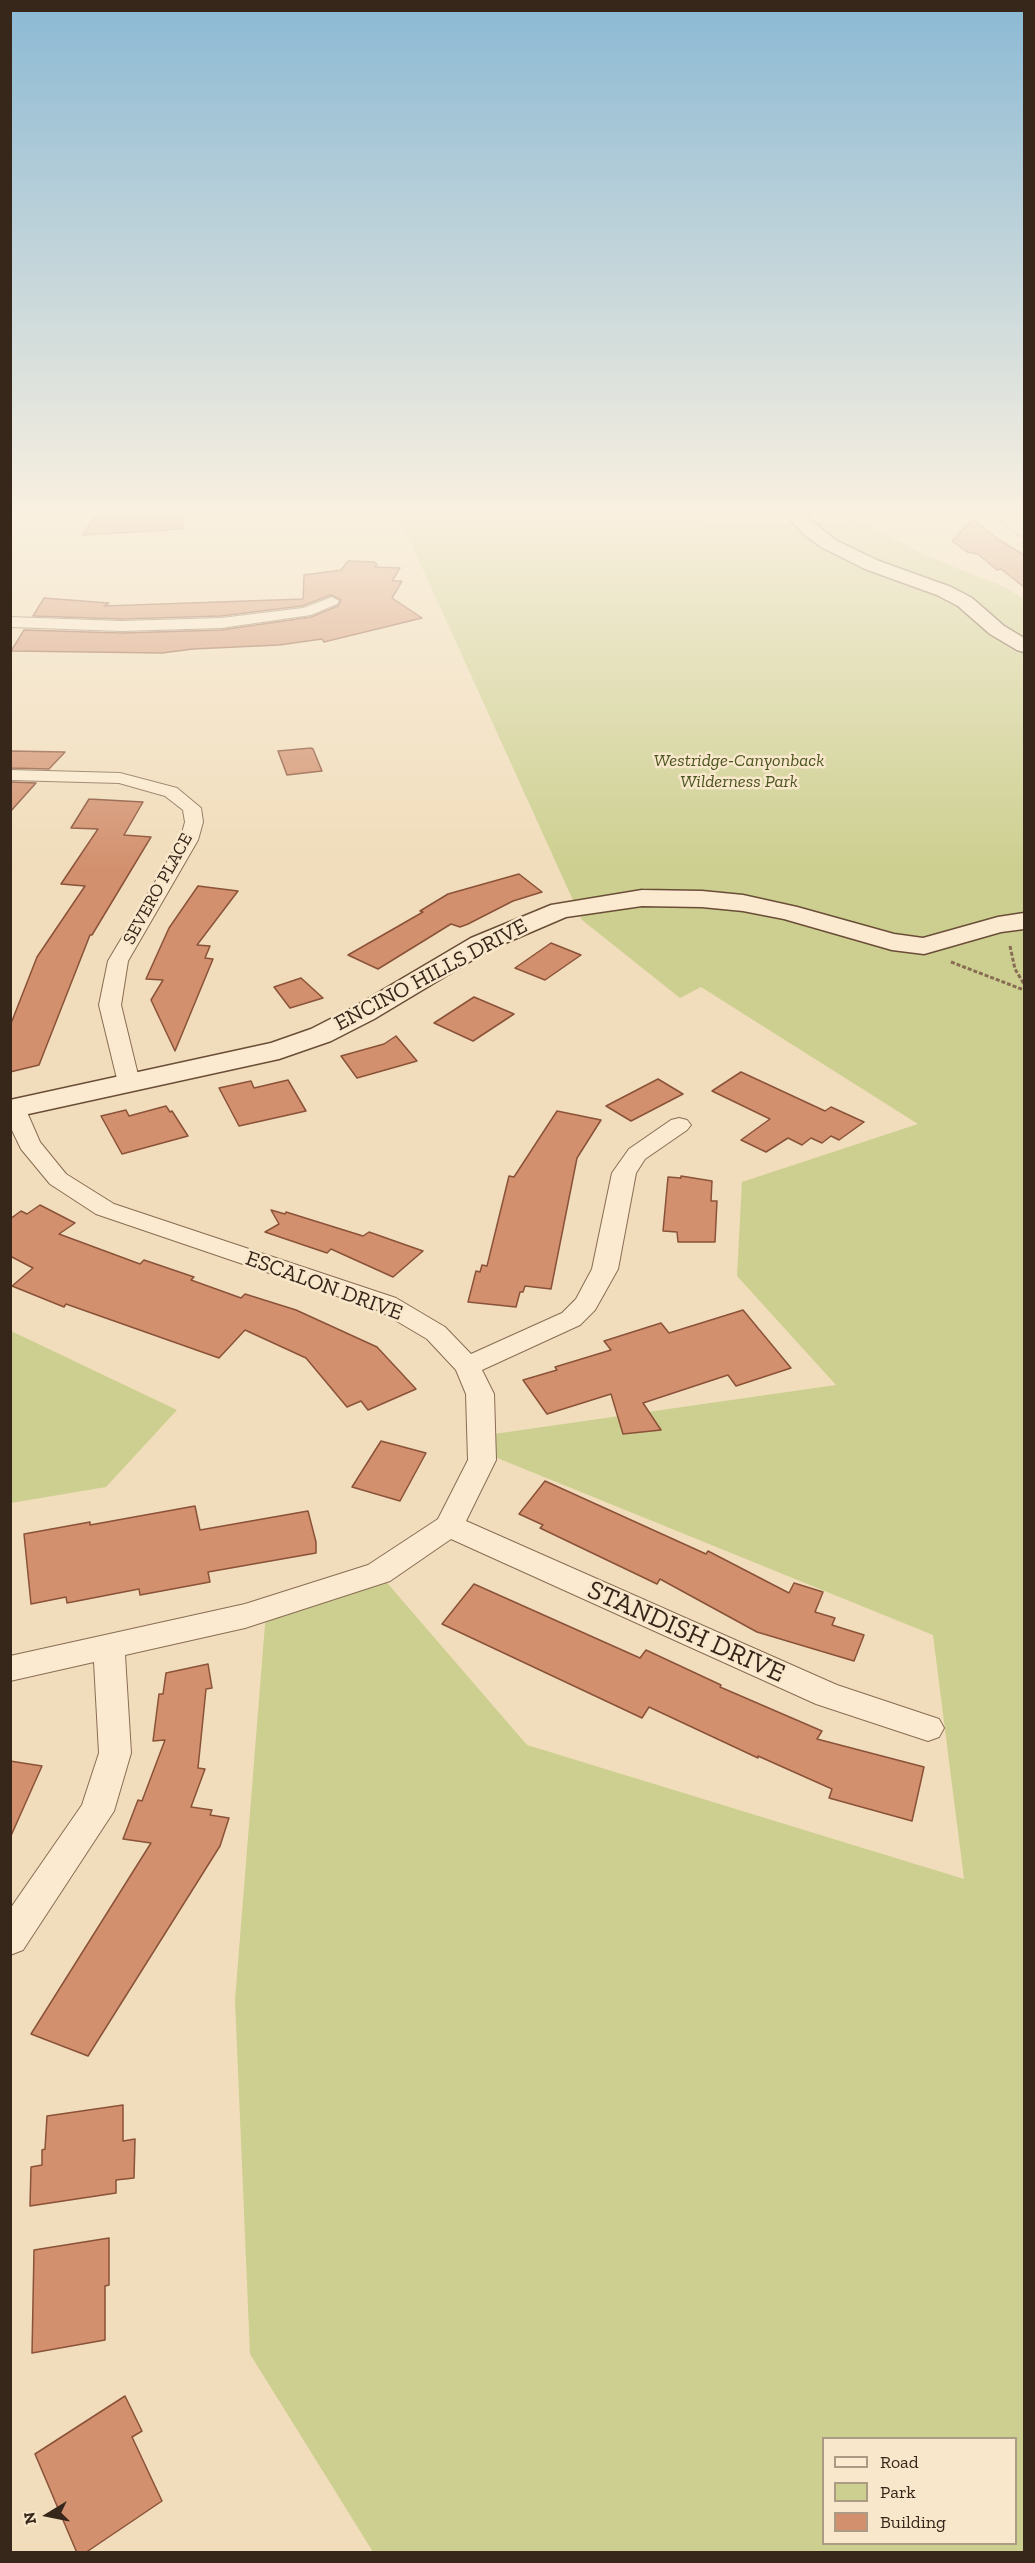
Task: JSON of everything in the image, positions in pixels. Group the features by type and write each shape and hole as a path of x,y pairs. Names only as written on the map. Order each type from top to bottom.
{"main road":[{"path":"997,630 1024,646"},
{"name":"ENCINO HILLS DRIVE","path":"13,1108 279,1050 321,1035 364,1013 480,944 560,909 587,904 676,897 743,903 788,912 892,942 924,946"},
{"path":"924,946 1024,921"}],"street":[{"name":"SEVERO PLACE","path":"10,775 120,778 171,792 192,808 194,822 189,840 118,961 110,1005 129,1083"},
{"name":"ESCALON DRIVE","path":"10,1669 245,1616 379,1573 449,1526 483,1460 480,1394 467,1366 436,1333 387,1304 105,1209 58,1179 30,1144 13,1108"},
{"path":"467,1366 571,1319 586,1304 605,1269 624,1173 637,1154 679,1125"},
{"name":"STANDISH DRIVE","path":"449,1526 827,1695 928,1728"},
{"path":"10,1939 97,1811 114,1753 109,1648"}],"path":[{"path":"1024,921 1013,928 1009,951 1015,969 1024,984"},
{"path":"924,946 923,949 926,952 1024,990"}],"green space":[{"name":"Westridge-Canyonback Wilderness Park","path":"450,630 1024,630 1024,2552 373,2552 250,2354 235,2000 266,1612 382,1577 527,1745 964,1879 933,1635 485,1453 487,1435 836,1385 737,1276 742,1182 918,1124 701,987 680,998 582,920"},
{"path":"10,1331 177,1410 106,1487 11,1503"}],"building":[{"path":"24,630 121,633 375,630 324,642 322,639 279,645 193,649 162,653 11,651"},
{"path":"311,748 322,771 287,775 278,751"},
{"path":"10,751 65,752 49,769 10,768"},
{"path":"10,782 36,783 10,812"},
{"path":"89,799 143,802 124,835 151,837 90,935 39,1065 10,1072 10,1026 37,957 85,886 61,884 98,829 71,828"},
{"path":"519,874 542,892 513,901 460,927 451,924 378,969 348,955 423,912 420,911 448,894"},
{"path":"198,886 238,891 197,945 210,946 205,958 213,959 175,1051 151,1000 163,980 146,979 169,928"},
{"path":"551,943 581,955 545,980 515,968"},
{"path":"301,978 323,998 290,1008 274,987"},
{"path":"474,997 514,1014 473,1041 434,1023"},
{"path":"396,1036 417,1061 357,1078 341,1056 384,1044"},
{"path":"741,1072 825,1111 831,1107 864,1122 839,1140 831,1136 822,1143 811,1138 802,1145 788,1138 766,1152 741,1140 770,1119 712,1091"},
{"path":"658,1079 683,1094 631,1121 606,1106"},
{"path":"288,1080 306,1111 239,1126 219,1088 251,1081 254,1088"},
{"path":"166,1106 170,1112 172,1111 188,1136 122,1154 101,1116 126,1110 129,1116"},
{"path":"557,1111 601,1120 577,1158 551,1289 525,1286 523,1292 520,1292 516,1307 468,1302 476,1271 480,1272 482,1265 487,1266 509,1176 514,1177"},
{"path":"681,1176 712,1181 711,1201 717,1201 715,1242 678,1242 677,1232 663,1231 668,1177 681,1178"},
{"path":"40,1205 75,1223 59,1234 140,1264 144,1260 194,1277 191,1280 241,1298 245,1294 296,1310 377,1347 416,1389 368,1410 361,1401 347,1407 306,1358 245,1330 219,1358 66,1304 64,1307 12,1286 33,1268 10,1256 10,1219 21,1211 27,1214"},
{"path":"271,1210 285,1214 286,1212 363,1236 369,1232 423,1251 393,1277 331,1249 327,1253 265,1232 279,1224"},
{"path":"743,1310 791,1368 736,1386 728,1375 643,1403 661,1430 623,1434 611,1394 547,1414 523,1380 557,1370 555,1367 611,1350 604,1341 661,1323 669,1333"},
{"path":"381,1441 426,1453 400,1501 352,1487"},
{"path":"545,1481 706,1554 708,1551 789,1593 794,1583 823,1592 815,1612 835,1618 832,1625 864,1635 854,1661 757,1632 660,1579 657,1584 540,1528 543,1525 519,1514"},
{"path":"195,1506 200,1530 308,1511 316,1542 316,1553 208,1572 210,1582 140,1595 139,1589 67,1603 66,1597 31,1604 24,1534"},
{"path":"474,1584 640,1658 646,1650 721,1685 720,1687 822,1731 817,1739 924,1767 912,1821 829,1798 832,1789 758,1756 758,1758 649,1707 642,1718 442,1624"},
{"path":"208,1664 212,1688 206,1689 198,1768 205,1769 191,1807 212,1810 210,1815 229,1818 220,1846 88,2056 31,2034 151,1843 123,1839 138,1800 142,1801 165,1740 153,1741 159,1694 163,1694 166,1673"},
{"path":"10,1761 42,1766 10,1838"},
{"path":"123,2105 123,2141 135,2139 134,2178 116,2180 116,2193 30,2206 31,2167 42,2165 47,2116"},
{"path":"109,2238 109,2285 105,2286 105,2340 32,2353 34,2250"},
{"path":"125,2396 142,2431 132,2437 162,2501 85,2553 77,2553 35,2454"}]}
